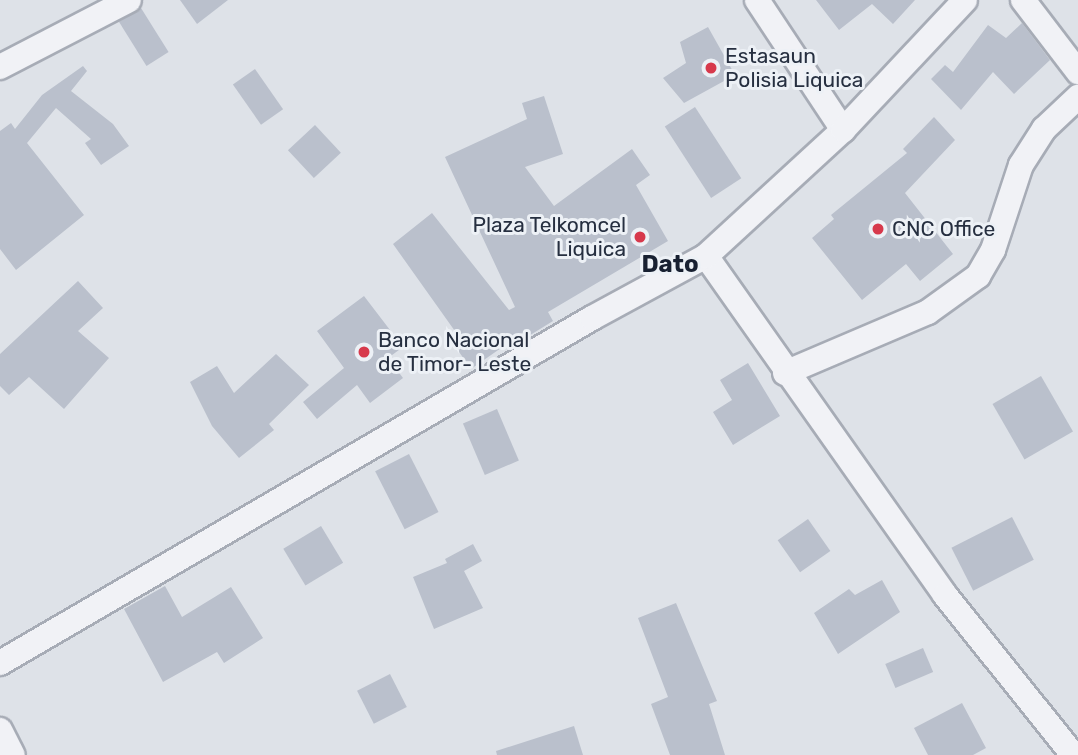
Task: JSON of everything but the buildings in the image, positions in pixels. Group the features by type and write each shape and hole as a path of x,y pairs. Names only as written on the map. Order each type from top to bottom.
{"street":[{"path":"0,67 129,0"},
{"path":"757,0 843,130"},
{"path":"0,663 592,318 706,256 843,130 965,0"},
{"path":"1023,0 1078,72"},
{"path":"785,373 928,312 978,276 993,250 1020,165 1044,128 1078,97"},
{"path":"706,256 785,373 945,595 1073,755"},
{"path":"0,730 13,755"}],"place":[{"name":"Estasaun Polisia Liquica","path":"711,68"},
{"name":"CNC Office","path":"878,229"},
{"name":"Plaza Telkomcel Liquica","path":"640,237"},
{"name":"Banco Nacional de Timor- Leste","path":"364,352"}],"district":[{"name":"Dato","path":"670,265"}]}
